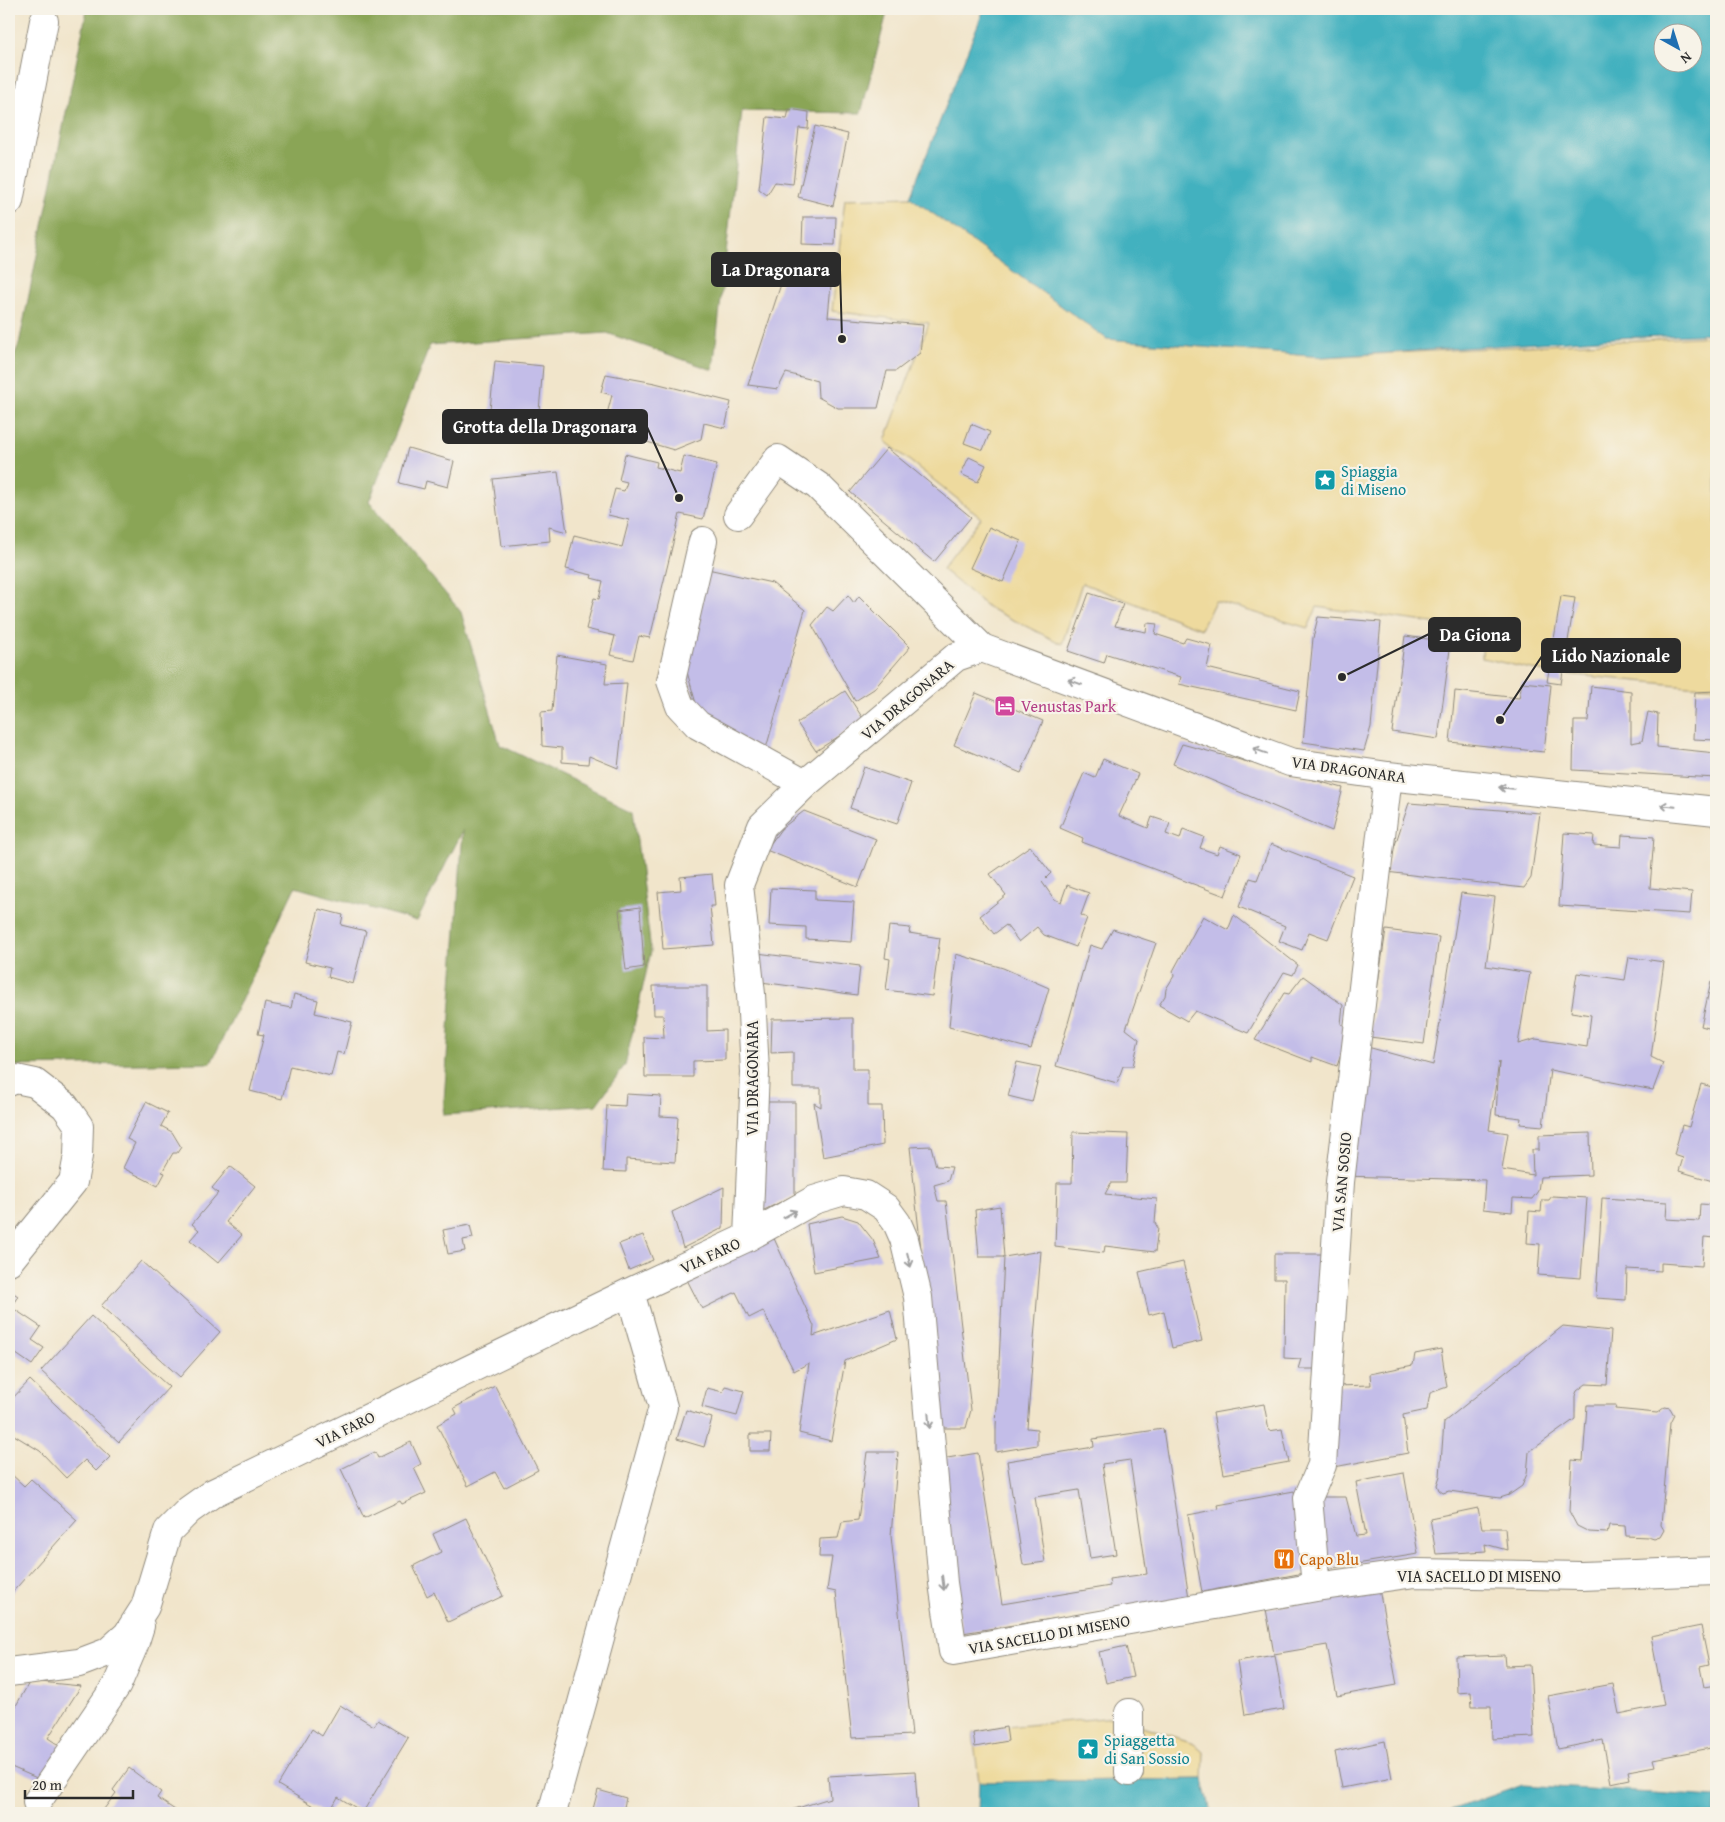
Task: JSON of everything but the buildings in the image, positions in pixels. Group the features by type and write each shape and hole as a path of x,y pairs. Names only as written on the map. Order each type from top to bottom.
{"street":[{"path":"9,201 44,21"},
{"path":"738,515 778,459 818,486 982,648"},
{"path":"703,542 671,681 680,706 698,725 804,784"},
{"name":"VIA DRAGONARA","path":"748,1237 756,1072 751,994 738,885 762,826 804,784 956,657 982,648 1290,762 1388,776 1716,811"},
{"name":"VIA SAN SOSIO","path":"1316,1587 1308,1498 1322,1465 1340,1182 1388,776"},
{"path":"9,1082 16,1079 35,1083 65,1106 79,1126 78,1156 73,1182 9,1261"},
{"name":"VIA SACELLO DI MISENO","path":"748,1237 814,1200 844,1190 866,1195 886,1208 897,1223 904,1239 918,1297 943,1583 953,1651 1316,1587 1415,1573 1581,1576 1716,1571"},
{"name":"VIA FARO","path":"9,1672 79,1663 108,1652 127,1635 145,1608 168,1531 189,1510 213,1493 748,1237"},
{"path":"552,1813 663,1407 630,1292"},
{"path":"37,1802 117,1686 134,1645 145,1608"},
{"path":"1129,1713 1129,1772"}],"green space":[{"path":"87,9 888,9 861,113 742,111 713,370 607,333 430,345 369,502 461,612 500,745 633,809 651,951 625,1065 596,1105 443,1115 463,830 417,921 295,887 211,1063 9,1066 9,368 19,344"}],"sand":[{"name":"Spiaggia di Miseno","path":"910,197 1107,339 1323,357 1716,336 1716,687 1545,672 1482,658 1483,630 1317,607 1308,628 1215,601 1201,629 1082,583 1062,644 989,608 942,569 981,518 885,441 929,323 832,311 845,199"},
{"name":"Spiaggetta di San Sossio","path":"1115,1717 1194,1743 1204,1752 1203,1779 979,1782 973,1733 1006,1727"}],"water":[{"path":"984,9 1716,9 1716,334 1614,338 1323,357 1107,339 910,197"},
{"path":"1203,1779 1211,1813 978,1813 979,1782"},
{"path":"1523,1785 1716,1797 1716,1813 1442,1813"}],"place":[{"name":"La Dragonara","path":"842,339"},
{"name":"Spiaggia di Miseno","path":"1325,480"},
{"name":"Grotta della Dragonara","path":"679,498"},
{"name":"Da Giona","path":"1342,677"},
{"name":"Venustas Park","path":"1005,706"},
{"name":"Lido Nazionale","path":"1500,720"},
{"name":"Capo Blu","path":"1284,1559"},
{"name":"Spiaggetta di San Sossio","path":"1088,1749"}]}
